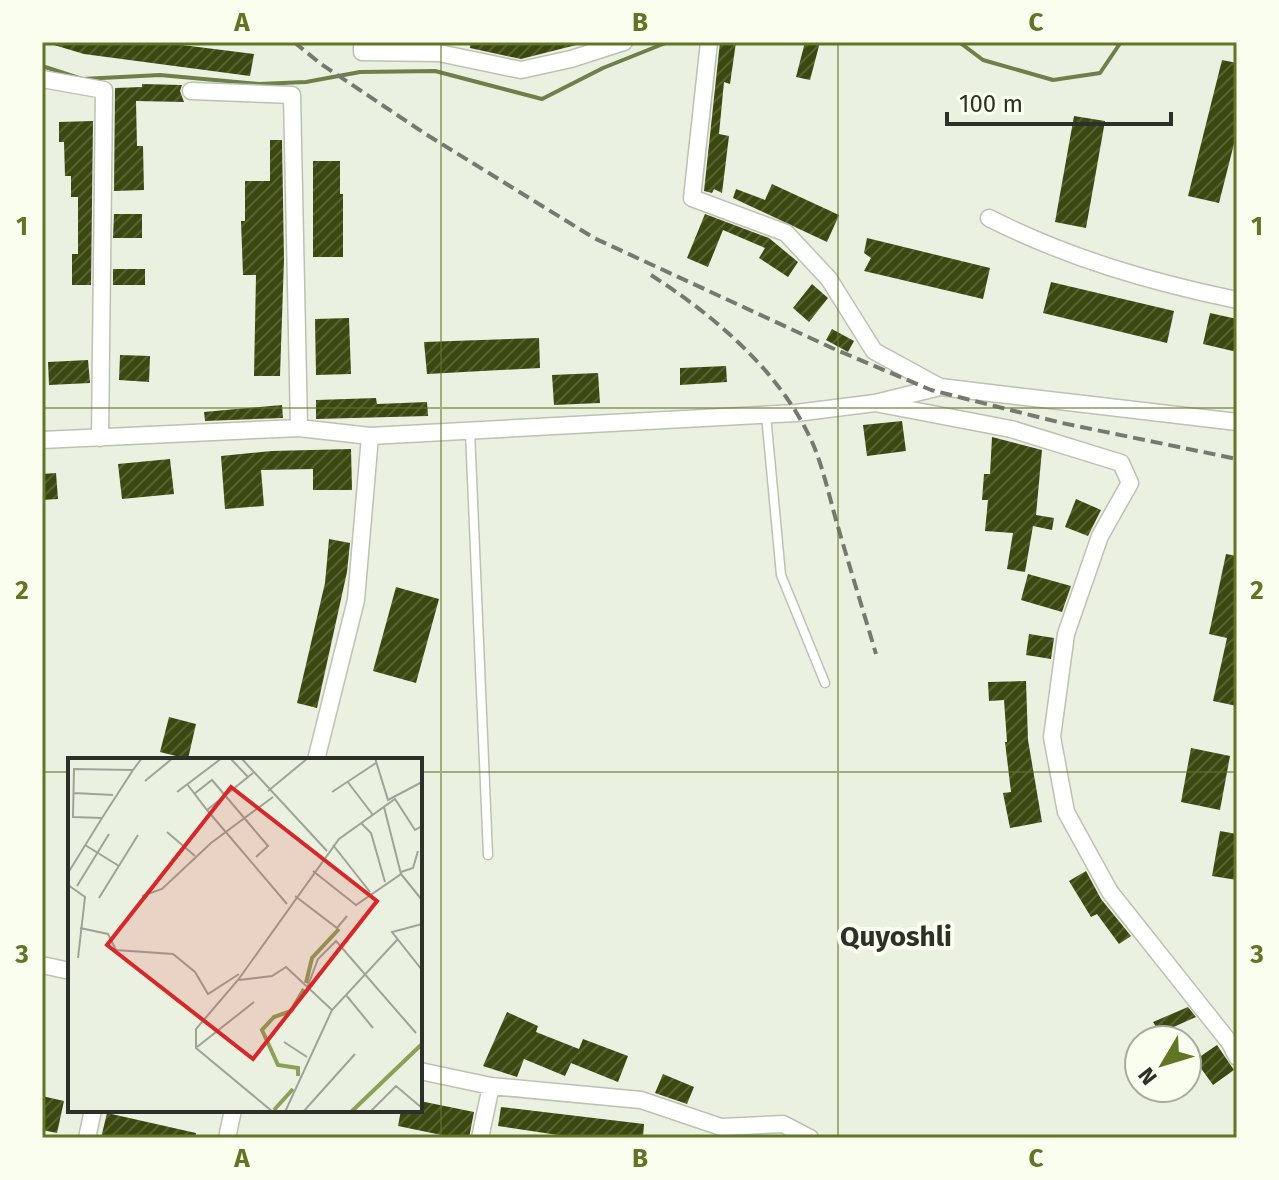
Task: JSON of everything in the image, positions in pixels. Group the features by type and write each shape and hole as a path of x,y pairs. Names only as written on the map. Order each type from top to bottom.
{"street":[{"path":"362,42 362,52 439,53 521,70 571,59 624,42"},
{"path":"709,42 692,198 786,233 829,279 874,351 940,387"},
{"path":"42,79 104,90 100,438"},
{"path":"191,91 292,95 299,428"},
{"path":"989,218 1084,260 1145,279 1237,300"},
{"path":"42,440 299,428 370,436 796,413 875,403 940,387 1237,422"},
{"path":"875,403 1011,429 1121,463 1130,483 1100,536 1066,634 1052,737 1066,812 1110,892 1235,1046"},
{"path":"316,758 356,600 370,436"},
{"path":"42,965 68,971"},
{"path":"422,1071 491,1086 641,1100 721,1127 783,1124 810,1138"},
{"path":"480,1138 491,1086"},
{"path":"87,1138 93,1112"},
{"path":"227,1138 233,1112"}],"lane":[{"path":"766,414 781,575 825,683"},
{"path":"470,430 488,855"}],"building":[{"path":"55,42 158,42 254,54 250,76 84,54 54,45"},
{"path":"470,42 588,42 521,59 470,48"},
{"path":"720,42 736,42 730,84 724,82 719,134 729,136 722,193 714,189 712,193 704,191"},
{"path":"805,42 820,42 810,80 796,77"},
{"path":"1222,60 1237,63 1237,132 1219,203 1188,196"},
{"path":"142,84 182,85 180,91 184,102 136,101 137,146 143,146 144,190 114,191 115,88 142,87"},
{"path":"1074,116 1105,121 1086,228 1055,222"},
{"path":"93,121 91,285 72,285 72,254 78,254 78,197 71,197 71,176 65,176 64,142 59,142 59,122"},
{"path":"270,140 282,140 284,259 280,376 254,376 256,275 243,275 241,221 245,221 245,181 270,181"},
{"path":"313,161 340,161 343,257 313,257"},
{"path":"772,184 839,215 827,242 733,198 736,189 765,200"},
{"path":"114,214 142,214 142,238 113,238"},
{"path":"705,214 769,238 798,262 788,277 759,258 765,248 723,230 708,267 687,258"},
{"path":"867,238 990,268 983,299 864,271 871,258 864,253"},
{"path":"113,269 145,269 145,285 113,285"},
{"path":"1051,282 1174,311 1167,343 1043,313"},
{"path":"812,284 828,298 809,322 793,308"},
{"path":"1210,313 1237,319 1237,352 1203,344"},
{"path":"349,318 351,374 316,375 315,319"},
{"path":"832,329 854,341 848,352 826,340"},
{"path":"539,338 540,368 427,374 424,342"},
{"path":"120,355 150,356 149,382 119,380"},
{"path":"88,360 90,383 49,385 48,362"},
{"path":"726,366 727,382 680,385 680,368"},
{"path":"598,373 600,403 554,405 552,375"},
{"path":"376,398 377,404 427,402 428,416 316,419 316,400"},
{"path":"282,405 283,418 205,421 204,412"},
{"path":"902,421 906,451 867,456 863,425"},
{"path":"992,437 1042,450 1036,515 1054,518 1052,530 1033,526 1025,572 1007,569 1013,533 985,531 988,500 982,500 984,474 990,474"},
{"path":"351,449 352,490 313,490 313,469 261,470 264,506 225,509 221,456"},
{"path":"170,459 174,494 122,499 118,464"},
{"path":"56,473 58,499 42,500 42,474"},
{"path":"1076,499 1101,510 1088,536 1065,527"},
{"path":"329,539 350,543 347,572 317,708 297,703 325,583"},
{"path":"1226,554 1237,556 1237,706 1213,701 1227,638 1209,634"},
{"path":"1028,574 1071,586 1062,612 1021,600"},
{"path":"396,587 439,599 416,683 373,671"},
{"path":"1029,634 1054,638 1051,659 1026,655"},
{"path":"1026,681 1028,740 1042,822 1010,828 1003,793 1011,792 1004,700 989,701 988,682"},
{"path":"169,717 196,724 188,758 160,752"},
{"path":"1191,748 1230,756 1220,810 1181,802"},
{"path":"1220,831 1237,834 1237,880 1212,876"},
{"path":"1086,871 1101,899 1131,936 1119,944 1097,914 1091,917 1069,881"},
{"path":"1188,1007 1196,1017 1180,1024 1153,1022"},
{"path":"507,1012 538,1026 536,1032 579,1049 583,1039 628,1056 618,1082 571,1063 565,1076 524,1059 517,1077 483,1066"},
{"path":"1217,1045 1234,1070 1213,1085 1203,1071 1203,1055"},
{"path":"663,1074 694,1087 687,1104 655,1093"},
{"path":"42,1096 64,1101 57,1133 42,1130"},
{"path":"422,1101 474,1112 469,1138 398,1126 401,1112 422,1112"},
{"path":"501,1107 644,1124 643,1138 578,1138 498,1126"},
{"path":"107,1113 196,1133 195,1138 101,1138"}],"waterway":[{"path":"42,66 82,79 160,75 259,84 306,82 360,72 435,71 542,99 603,68 668,42"},
{"path":"959,42 983,60 1053,80 1100,73 1121,42"}],"railway":[{"path":"294,42 321,64 424,133 594,238 832,348 931,390 1062,423 1237,459"},
{"path":"651,275 699,309 744,348 765,370 800,418 820,462 876,654"}],"district":[{"name":"Quyoshli","path":"896,936"}]}
